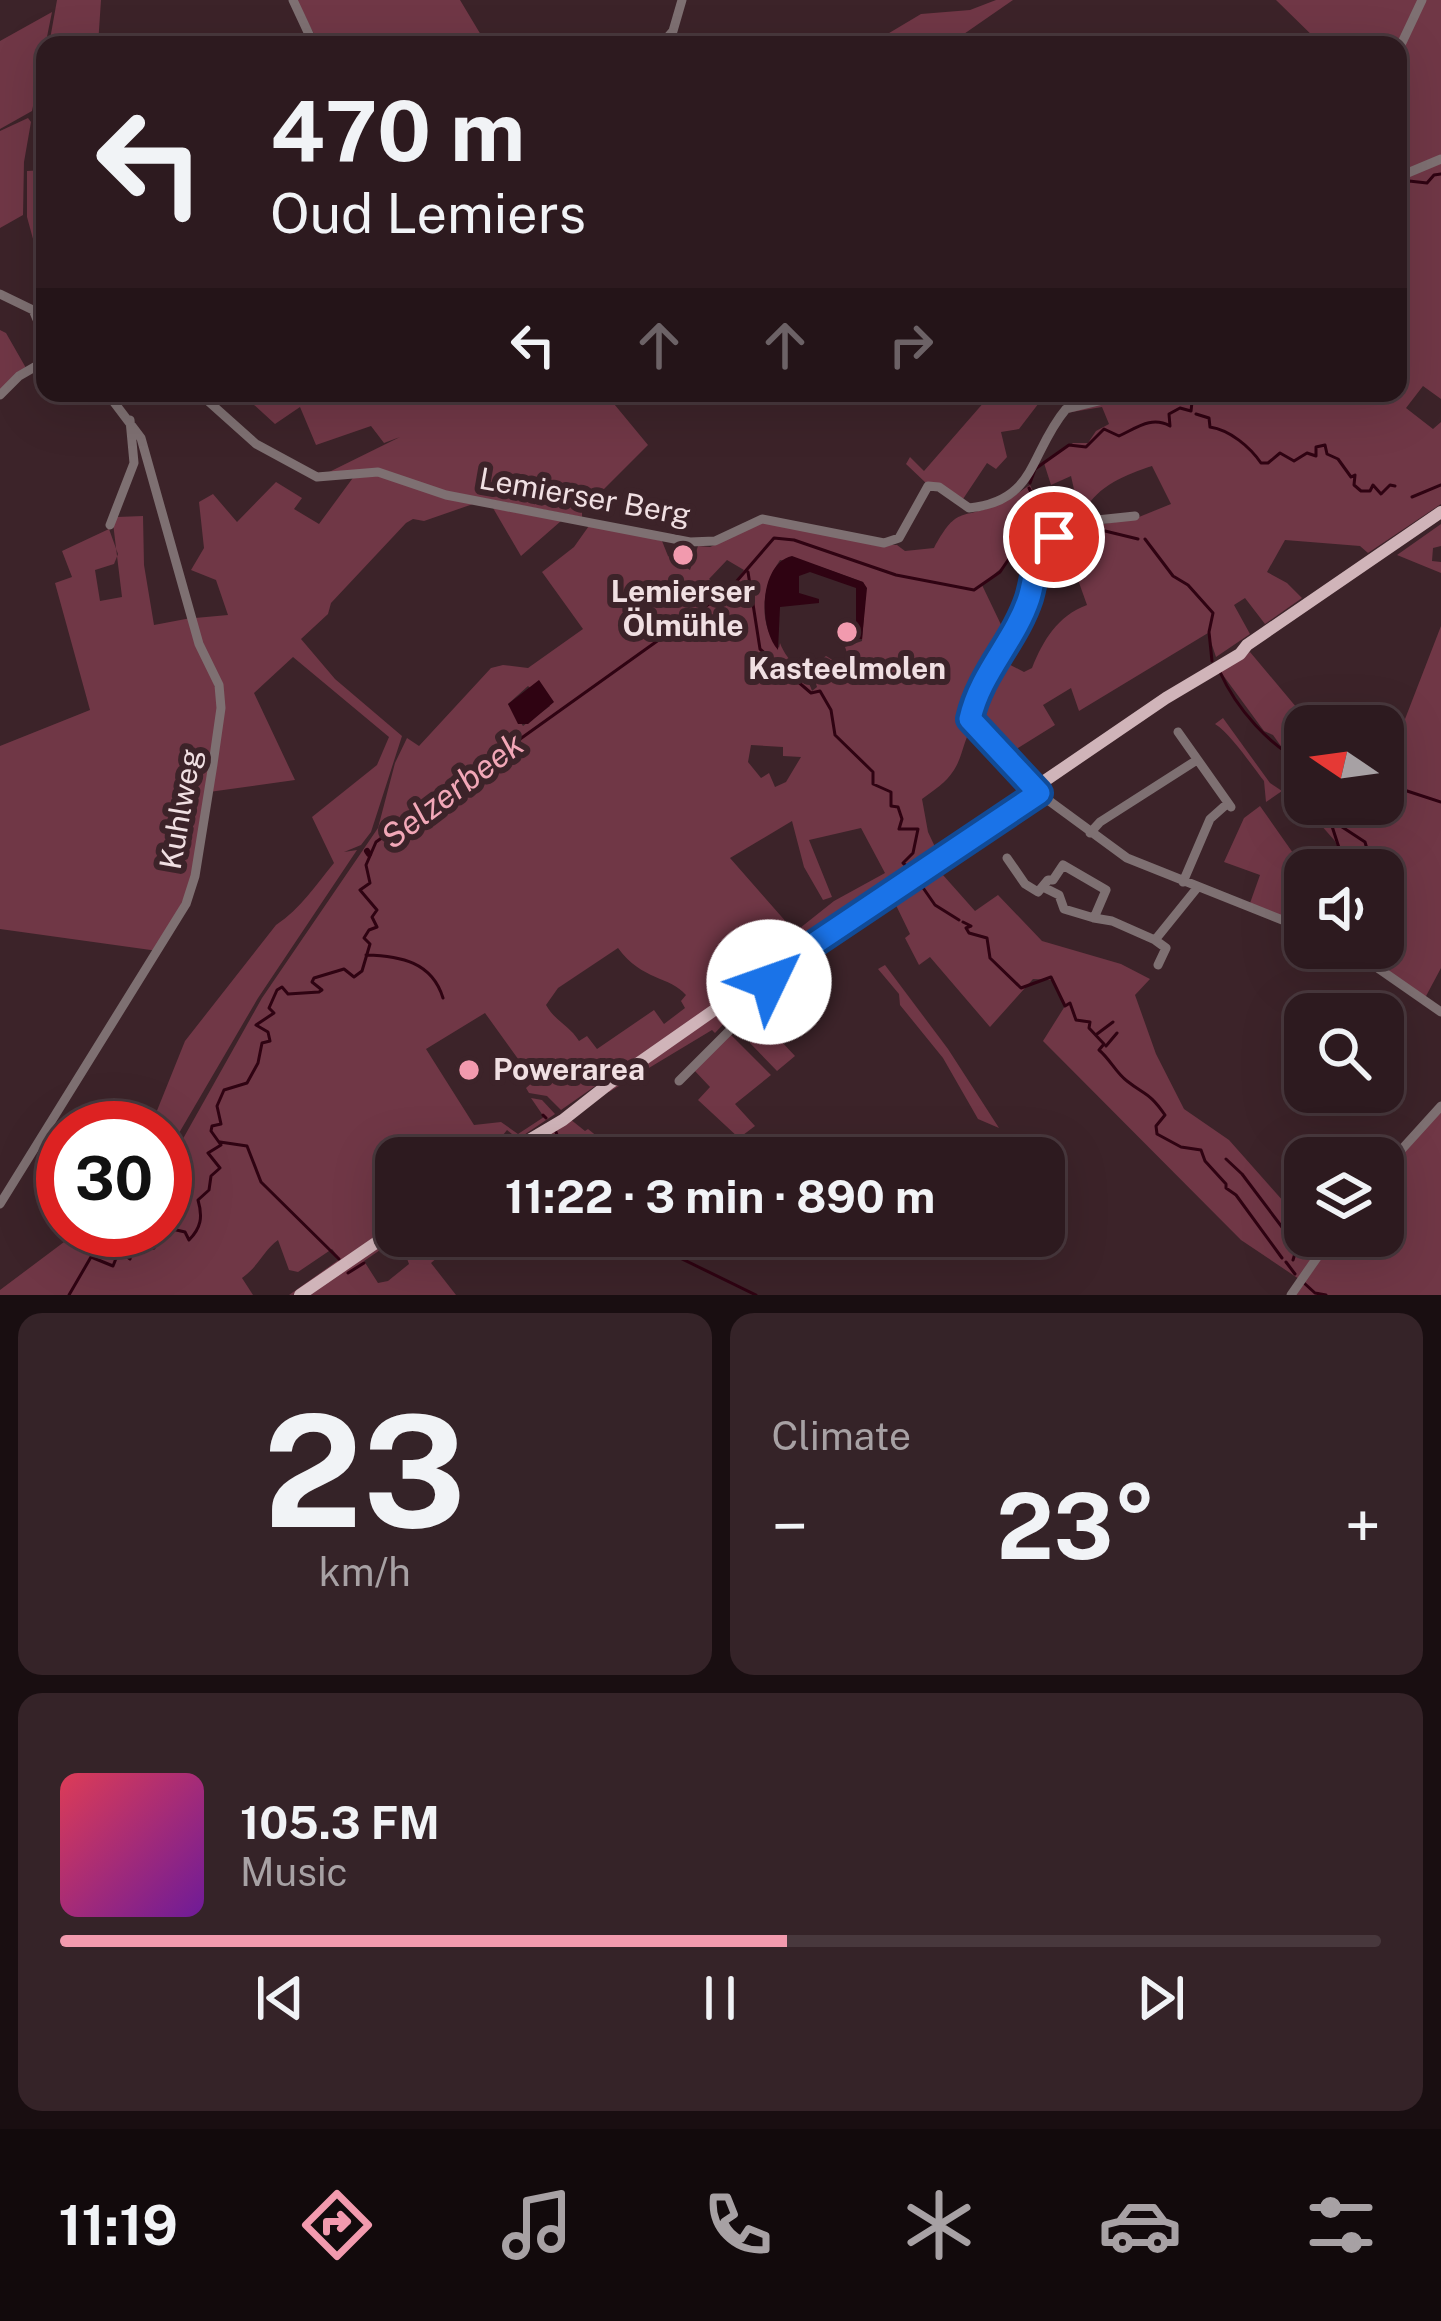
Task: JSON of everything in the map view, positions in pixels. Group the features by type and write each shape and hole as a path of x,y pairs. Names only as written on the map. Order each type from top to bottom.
{"main road":[{"path":"531,1137 1441,512"},
{"path":"300,1295 375,1243"}],"street":[{"path":"292,0 310,36"},
{"path":"669,36 682,0"},
{"path":"1405,36 1422,0"},
{"path":"1407,173 1441,159"},
{"path":"0,294 33,310 36,317"},
{"path":"0,395 36,367"},
{"name":"Kuhlweg","path":"0,1204 180,916 195,875 218,733 219,685 199,644 141,438 115,402"},
{"name":"Lemierser Berg","path":"210,402 256,444 317,477 378,472 488,504 690,542 715,541 762,519 889,543 899,538 928,486 936,486 969,508 997,503 1017,490 1026,483 1039,448 1069,407"},
{"path":"1069,407 1072,402"},
{"path":"1069,407 1092,402"},
{"path":"110,525 134,463 130,420"},
{"path":"1135,516 1080,521 1046,544 1036,561 1024,608 976,696 972,725 1005,752 1036,791 1126,858 1284,921"},
{"path":"1178,732 1229,805 1210,819 1183,882"},
{"path":"1090,833 1197,760"},
{"path":"1007,858 1025,884 1038,892 1063,865 1106,890 1094,918"},
{"path":"1045,888 1059,895 1064,909 1112,921 1165,945 1158,965"},
{"path":"1155,940 1197,888"},
{"path":"1379,969 1441,1012"},
{"path":"679,1081 748,1011 768,985 766,976"},
{"path":"1404,1146 1441,1106"},
{"path":"1291,1295 1319,1257"}],"shaded area":[{"path":"57,0 101,0 99,36 51,36"},
{"path":"296,0 460,0 482,36 315,36"},
{"path":"996,0 1013,0 961,36 884,36 921,14 970,10"},
{"path":"1276,0 1441,0 1441,399 1423,386 1406,408 1433,429 1441,422 1441,504 1368,553 1360,546 1285,540 1267,572 1302,598 1265,624 1245,598 1234,605 1250,634 1216,657 1208,633 1079,711 1071,688 1043,705 1055,725 1010,753 977,723 951,775 922,799 936,849 927,857 975,911 998,895 1042,941 1121,964 1150,979 1135,995 1156,1054 1184,1109 1229,1140 1284,1202 1284,1257 1314,1257 1299,1279 1241,1240 1043,1041 1065,1006 1053,980 1033,979 990,1027 930,957 919,965 892,897 782,972 780,981 759,1002 763,984 727,1011 730,1017 715,1033 712,1030 609,1092 601,1082 561,1110 547,1096 529,1093 526,1088 534,1081 485,1013 426,1049 474,1125 501,1122 518,1134 544,1117 531,1098 542,1100 555,1114 521,1137 507,1130 501,1137 375,1137 375,1253 364,1261 378,1283 409,1264 406,1257 438,1257 431,1263 456,1295 289,1295 340,1259 332,1249 298,1272 289,1270 278,1240 242,1278 253,1295 0,1295 0,1290 44,1257 192,1257 192,1123 262,998 378,828 395,763 407,738 419,746 491,668 528,668 583,629 542,572 574,547 591,523 662,541 668,556 690,570 698,546 710,547 766,521 897,545 905,551 934,548 953,521 999,504 1030,485 1049,525 1080,516 1071,476 1051,485 1044,463 1073,443 1088,443 1109,424 1102,407 1066,413 1103,402 1407,402 1407,36 1313,36","holes":["1152,466 1171,504 1134,519 1066,530 1079,558 1072,563 1087,605 1052,630 1032,668 1024,672 999,659 1005,633 982,585 1007,563 1021,540 1035,536 1048,541 1082,519 1100,491","727,560 744,570 722,591 709,579","780,560 818,566 863,582 866,588 862,641 845,647 851,664 839,664 826,656 817,666 817,687 812,691 772,638 764,605","528,686 550,706 523,726 508,704","751,745 783,747 783,756 801,757 786,782 775,787 769,773 761,778 748,762","792,821 804,867 823,900 832,897 809,840 861,828 885,873 834,901 795,932 730,858","618,948 636,967 686,995 681,1001 685,1008 664,1024 654,1010 597,1049 587,1036 579,1041 546,1005 558,988"]},
{"path":"52,12 47,36 36,36 32,111 0,129 0,41"},
{"path":"28,118 23,215 0,228 0,131"},
{"path":"36,170 36,250 27,217 27,171"},
{"path":"0,330 26,368 0,390"},
{"path":"251,402 612,402 648,445 582,511 582,517 445,491 384,470 321,476 400,437 384,443 371,426 316,445 300,407 275,424"},
{"path":"984,402 1040,402 1019,429 1001,432 1007,457 996,469 987,463 961,502 934,482 927,484 906,464 910,457 924,471"},
{"path":"372,473 473,504 406,523 301,639 335,679 402,736 371,832 361,845 344,852 357,850 258,998 192,1111 192,1101 161,1101 185,1041 276,925 334,863 312,817 377,765 389,737 293,657 254,693 295,780 209,792 222,706 195,618 228,615 216,580 191,570 204,548 199,502 213,494 237,522 276,482 302,498 294,509 319,524 355,475"},
{"path":"493,508 561,521 521,556"},
{"path":"143,516 144,565 154,625 191,618 219,698 191,884 158,951 0,929 0,746 90,710 55,583 72,577 62,551 109,529 116,549 113,523 117,517","holes":["117,556 122,597 100,601 95,570 114,564"]},
{"path":"1441,524 1441,546 1433,548 1432,561 1441,562 1441,573 1397,555"},
{"path":"792,556 863,582 867,588 862,639 856,639 856,588 810,572 799,576 799,593 819,603 780,607 778,650 767,627 765,597 773,571"},
{"path":"1441,626 1441,968 1425,998 1382,969 1404,969 1404,849 1339,849 1321,825 1404,825 1404,722"},
{"path":"1250,652 1294,705 1284,705 1284,755 1220,671"},
{"path":"539,680 554,702 528,724 518,724 508,704"},
{"path":"1223,718 1270,783 1282,791 1266,802 1264,781 1215,724"},
{"path":"1260,806 1290,849 1284,849 1284,920 1249,906 1260,875 1224,862 1244,818"},
{"path":"885,965 999,1128 978,1119 943,1058 878,969"},
{"path":"752,1010 795,1056 777,1071 750,1043 755,1036 742,1021"},
{"path":"730,1034 771,1075 735,1104 755,1126 738,1137 698,1100 710,1087 694,1070"},
{"path":"1441,1109 1441,1295 1292,1295 1318,1257 1404,1257 1404,1148"},
{"path":"570,1119 598,1137 544,1137"}],"waterway":[{"name":"Selzerbeek","path":"1407,182 1427,183 1441,174"},
{"name":"Selzerbeek","path":"1030,483 1035,469 1069,445 1086,447 1104,429 1119,436 1151,422 1170,426 1169,414 1180,408 1191,411 1192,402"},
{"path":"1196,414 1209,418 1210,427 1239,440 1261,463 1280,453 1294,461 1307,453 1316,456 1316,447 1325,445 1327,454 1338,459 1351,477 1355,475 1354,485 1361,491 1370,491 1373,485 1381,494 1395,486"},
{"path":"1412,497 1441,485"},
{"name":"Selzerbeek","path":"69,1295 91,1257 113,1266 119,1251 130,1259 131,1252 154,1248 153,1236 172,1229 185,1232 189,1240 196,1231 201,1217 198,1200 220,1168 208,1153 221,1145 211,1131 221,1124 217,1106 224,1090 247,1083 262,1043 270,1041 268,1032 256,1025 274,1013 269,1008 277,990 319,992 314,978 344,969 354,977 362,971 370,944 364,938 377,927 372,917 377,910 360,890 370,883 366,865 376,842 730,589 774,538 794,540 896,575 974,590 1000,572 1023,538 1048,537 1029,488"},
{"path":"1049,527 1064,522"},
{"path":"1105,531 1138,539"},
{"path":"1145,539 1173,576 1213,613 1209,632 1212,661"},
{"path":"748,572 760,649 811,693 820,691 831,710 835,735 873,772 873,784 891,792 891,806 898,807 902,819 899,829 918,829 913,853 903,863 910,869"},
{"path":"1220,672 1255,725 1284,750"},
{"path":"1404,790 1441,802"},
{"path":"1332,825 1339,849"},
{"path":"1339,825 1365,842 1367,849"},
{"path":"919,882 935,905 959,920"},
{"path":"963,922 971,926 966,928 969,933 987,938 990,958 1021,988 1051,977 1076,1020 1090,1022 1089,1028 1104,1044 1099,1050 1165,1115 1156,1126 1157,1134 1181,1147 1201,1150 1282,1258"},
{"path":"366,955 414,963 431,976 443,998"},
{"path":"1097,1034 1113,1022"},
{"path":"1106,1046 1117,1033"},
{"path":"543,1115 546,1118"},
{"path":"556,1132 558,1137"},
{"path":"220,1142 247,1146 261,1182 339,1259"},
{"path":"1226,1159 1297,1247 1293,1260"},
{"path":"678,1257 756,1295"},
{"path":"1286,1262 1295,1274"},
{"path":"348,1273 364,1263"},
{"path":"1304,1283 1326,1295"}],"place":[{"name":"Lemierser Ölmühle","path":"683,555"},
{"name":"Kasteelmolen","path":"847,632"},
{"name":"Powerarea","path":"469,1070"}],"route":[{"path":"769,982 766,976 1039,793 970,719 980,687 1028,601 1036,561 1054,537"}]}
